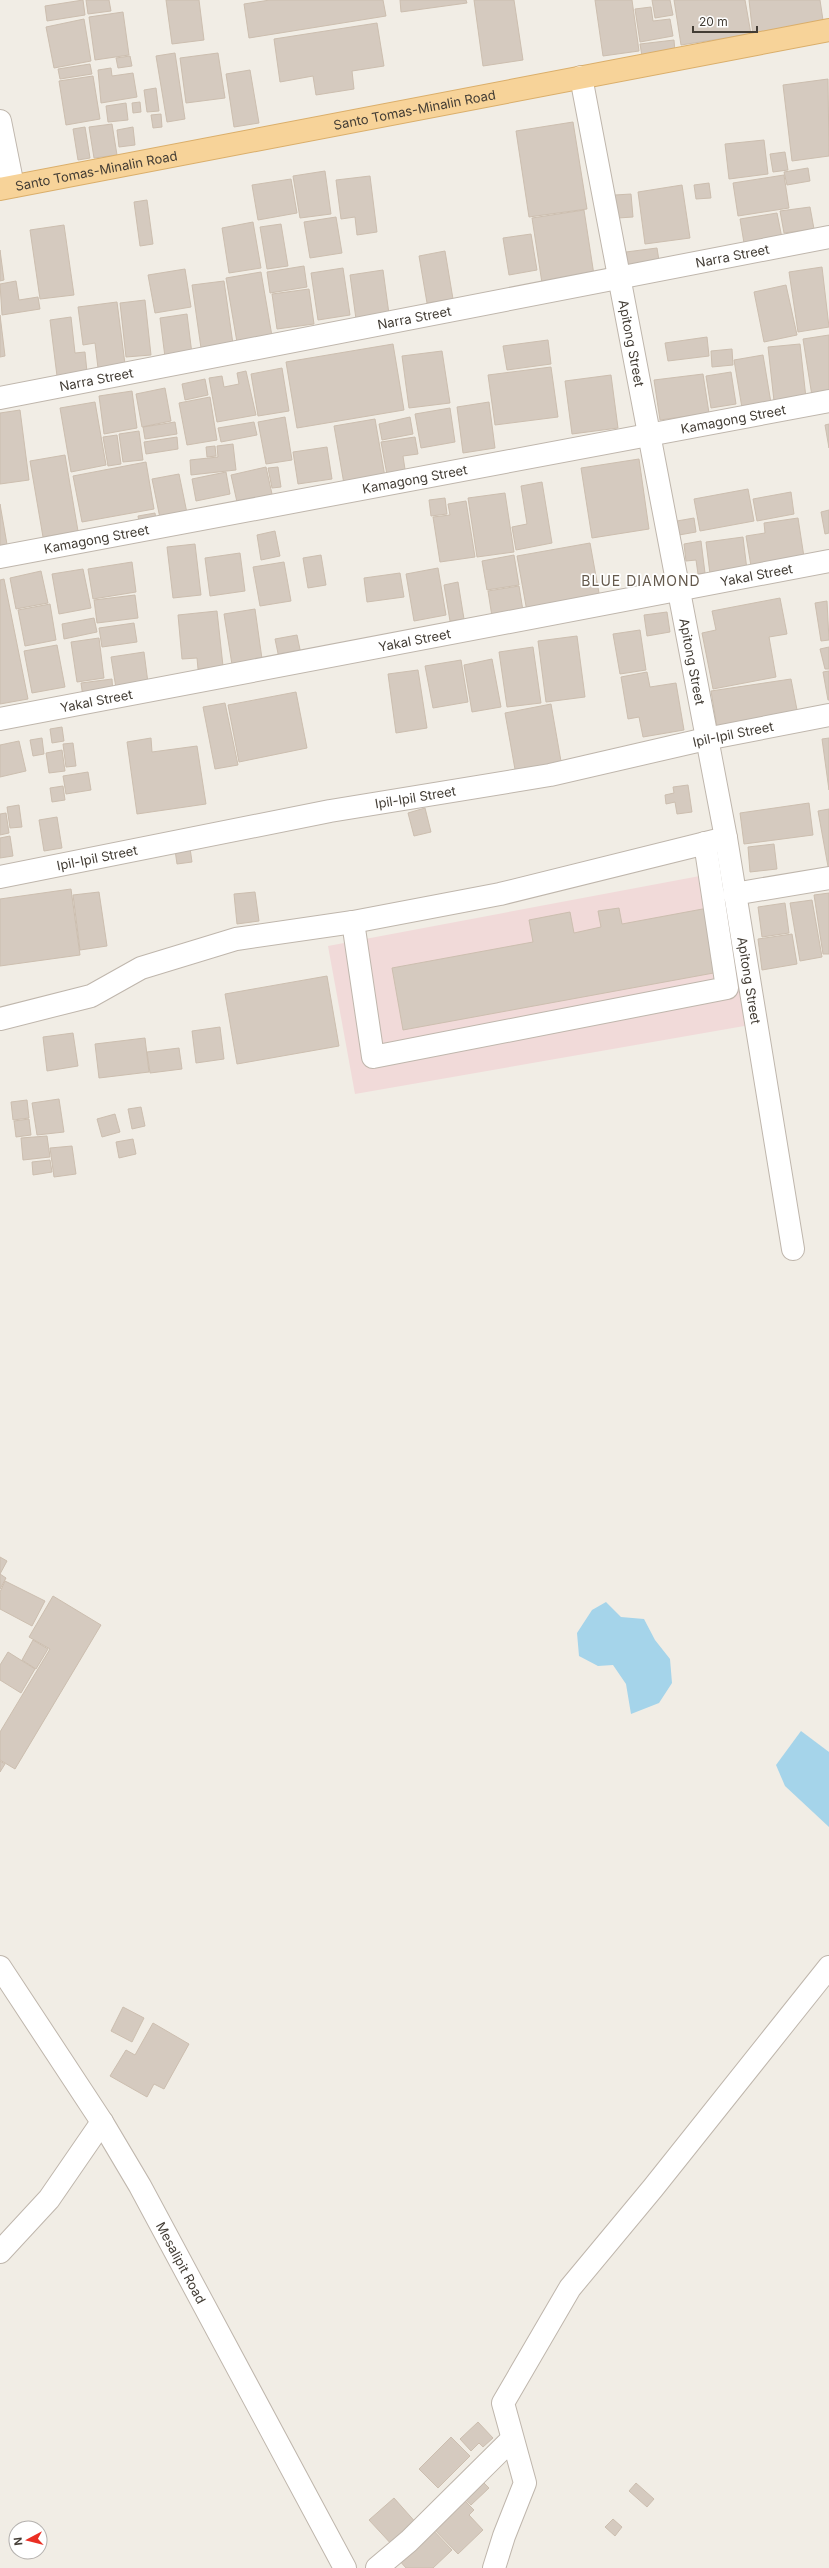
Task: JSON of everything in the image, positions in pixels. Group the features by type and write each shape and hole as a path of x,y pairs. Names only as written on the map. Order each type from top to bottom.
{"main road":[{"name":"Santo Tomas-Minalin Road","path":"6,187 581,76 829,30"}],"street":[{"name":"Apitong Street","path":"581,76 726,838 793,1249"},
{"path":"0,121 6,187"},
{"name":"Narra Street","path":"0,398 829,237"},
{"name":"Kamagong Street","path":"0,557 829,401"},
{"name":"Yakal Street","path":"0,718 678,591 829,561"},
{"name":"Ipil-Ipil Street","path":"0,877 330,811 550,774 706,739 829,714"},
{"path":"0,1019 91,996 141,968 236,939 354,922 500,894 726,838"},
{"path":"354,922 373,1057 727,988 705,843"},
{"path":"734,894 829,878"},
{"name":"Mesalipit Road","path":"0,1967 102,2122 140,2186 345,2568"},
{"path":"494,2568 504,2536 525,2483 503,2403 570,2288 653,2188 829,1968"},
{"path":"0,2252 49,2199 102,2122"},
{"path":"377,2568 408,2541 512,2439"}],"shaded area":[{"path":"721,872 750,1025 355,1094 328,946"}],"water":[{"path":"606,1602 621,1617 644,1619 655,1640 670,1659 672,1683 659,1703 631,1714 626,1684 613,1665 598,1666 579,1656 577,1633 592,1610"},
{"path":"801,1731 829,1752 829,1827 785,1786 776,1765"}],"building":[{"path":"83,0 85,15 47,21 45,6"},
{"path":"86,0 109,0 111,11 88,14"},
{"path":"166,0 199,0 204,40 172,44"},
{"path":"270,0 383,0 386,16 249,38 244,4"},
{"path":"400,0 466,0 467,3 401,12"},
{"path":"474,0 514,0 523,60 483,66"},
{"path":"595,0 632,0 639,51 603,56"},
{"path":"652,0 670,0 673,15 655,18"},
{"path":"674,0 745,0 751,34 681,45"},
{"path":"749,0 820,0 824,27 753,36"},
{"path":"651,7 653,21 670,19 673,36 640,42 635,9"},
{"path":"123,12 129,55 95,60 89,17"},
{"path":"84,19 91,61 54,68 46,27"},
{"path":"377,23 384,66 352,71 354,89 316,95 313,76 280,82 274,39"},
{"path":"674,40 675,52 642,56 640,44"},
{"path":"175,53 185,119 167,122 156,56"},
{"path":"218,53 225,98 186,103 180,58"},
{"path":"130,56 132,66 118,68 116,58"},
{"path":"90,64 92,74 60,79 58,69"},
{"path":"111,68 112,76 133,73 137,97 101,103 98,70"},
{"path":"250,70 259,123 234,127 226,74"},
{"path":"93,76 100,119 66,125 59,81"},
{"path":"828,79 829,156 792,161 783,85"},
{"path":"156,88 159,111 147,112 144,90"},
{"path":"140,102 141,112 133,113 132,103"},
{"path":"126,103 128,120 108,122 106,106"},
{"path":"161,114 162,127 153,128 151,115"},
{"path":"573,122 587,209 529,217 516,131"},
{"path":"112,124 117,155 94,158 89,127"},
{"path":"85,127 90,158 78,160 73,129"},
{"path":"133,127 135,145 119,147 117,130"},
{"path":"764,140 768,174 729,179 725,144"},
{"path":"785,152 788,170 773,172 770,154"},
{"path":"808,168 810,181 787,185 784,172"},
{"path":"325,171 331,214 300,218 293,176"},
{"path":"784,175 789,208 738,216 733,183"},
{"path":"370,176 377,232 357,235 355,217 341,219 336,180"},
{"path":"291,179 297,213 258,220 252,185"},
{"path":"709,183 711,198 696,199 694,185"},
{"path":"682,185 690,238 645,244 638,192"},
{"path":"631,194 633,217 618,218 615,195"},
{"path":"147,200 153,244 140,246 134,202"},
{"path":"810,207 814,229 784,233 780,211"},
{"path":"584,210 594,275 542,283 532,218"},
{"path":"777,213 783,243 745,249 740,219"},
{"path":"336,217 342,253 310,258 304,222"},
{"path":"253,222 261,268 229,273 222,228"},
{"path":"281,224 288,266 267,269 260,227"},
{"path":"64,225 74,295 40,299 30,230"},
{"path":"531,234 537,270 509,275 503,238"},
{"path":"657,248 660,267 629,272 626,252"},
{"path":"0,250 4,280 0,281"},
{"path":"445,251 453,299 427,303 419,256"},
{"path":"304,266 307,287 270,293 267,272"},
{"path":"822,267 829,327 798,332 789,272"},
{"path":"343,268 350,315 318,320 311,273"},
{"path":"185,269 191,307 155,313 148,275"},
{"path":"383,270 389,314 356,319 350,275"},
{"path":"261,272 273,342 238,348 226,278"},
{"path":"16,281 19,300 38,297 40,309 2,315 0,284"},
{"path":"224,281 234,351 202,355 192,285"},
{"path":"786,285 797,335 764,342 754,292"},
{"path":"309,289 314,324 277,329 272,294"},
{"path":"145,300 151,355 126,357 120,303"},
{"path":"117,302 125,364 98,368 95,343 83,345 78,307"},
{"path":"187,314 192,354 165,357 160,318"},
{"path":"0,315 5,356 0,357"},
{"path":"71,317 75,353 85,352 87,372 57,376 50,320"},
{"path":"829,335 829,393 812,396 803,339"},
{"path":"707,337 709,356 668,361 665,343"},
{"path":"548,340 551,364 507,370 503,346"},
{"path":"393,344 404,410 297,428 286,362"},
{"path":"800,344 806,398 774,401 768,347"},
{"path":"732,349 733,365 712,367 711,351"},
{"path":"442,351 450,403 409,408 402,356"},
{"path":"763,355 771,403 742,408 734,360"},
{"path":"551,367 558,417 495,425 488,375"},
{"path":"282,368 289,411 258,416 251,374"},
{"path":"246,371 256,415 217,422 209,378 222,376 224,387 239,384 237,373"},
{"path":"731,372 736,404 711,408 706,376"},
{"path":"703,374 709,413 660,420 654,380"},
{"path":"611,375 618,428 572,434 565,381"},
{"path":"205,379 208,395 185,400 182,384"},
{"path":"165,388 171,421 142,427 136,394"},
{"path":"132,391 137,428 104,434 99,396"},
{"path":"210,397 217,440 187,445 179,403"},
{"path":"95,402 106,465 71,472 60,408"},
{"path":"489,402 495,448 463,453 457,407"},
{"path":"450,408 455,442 421,448 415,414"},
{"path":"20,410 29,480 0,484 0,413"},
{"path":"285,417 292,460 266,464 258,422"},
{"path":"410,417 413,434 382,440 379,424"},
{"path":"375,419 385,477 344,484 334,426"},
{"path":"175,422 177,434 145,439 143,427"},
{"path":"254,422 257,435 221,442 218,428"},
{"path":"829,424 829,448 825,425"},
{"path":"139,431 143,460 123,462 119,434"},
{"path":"117,435 121,464 108,466 103,437"},
{"path":"177,437 178,449 146,454 144,442"},
{"path":"415,437 418,454 403,456 406,476 388,480 381,442"},
{"path":"233,444 236,470 191,475 190,460 218,457 217,446"},
{"path":"215,446 216,456 207,457 206,447"},
{"path":"327,447 332,479 298,484 293,452"},
{"path":"65,455 78,531 43,537 30,461"},
{"path":"639,459 649,529 592,538 581,468"},
{"path":"146,462 154,509 82,522 73,476"},
{"path":"266,467 272,494 237,502 231,475"},
{"path":"278,467 281,487 272,488 268,468"},
{"path":"226,472 230,494 196,501 192,479"},
{"path":"179,474 187,513 160,518 152,479"},
{"path":"542,482 552,543 516,550 512,527 527,524 521,486"},
{"path":"748,489 754,521 700,531 694,499"},
{"path":"791,492 794,514 757,521 753,499"},
{"path":"505,493 514,552 477,557 468,498"},
{"path":"445,498 447,514 431,516 429,500"},
{"path":"466,501 475,557 440,562 433,517 450,515 448,504"},
{"path":"0,504 8,550 0,552"},
{"path":"829,510 829,533 825,534 821,512"},
{"path":"155,513 157,526 140,528 138,516"},
{"path":"694,518 696,532 679,535 677,521"},
{"path":"798,518 804,557 751,566 746,536 765,533 764,523"},
{"path":"275,531 280,556 261,560 257,535"},
{"path":"743,537 747,570 710,574 706,542"},
{"path":"701,541 705,573 698,574 696,560 686,561 684,544"},
{"path":"590,543 601,604 528,617 517,556"},
{"path":"195,544 201,595 173,598 167,547"},
{"path":"240,553 245,591 210,596 205,558"},
{"path":"321,555 326,585 308,588 303,558"},
{"path":"514,555 519,585 487,590 482,561"},
{"path":"132,562 136,592 93,599 88,569"},
{"path":"284,562 291,601 260,606 253,567"},
{"path":"438,568 446,615 414,621 406,574"},
{"path":"83,569 91,608 59,614 52,574"},
{"path":"41,571 48,603 16,609 10,578"},
{"path":"400,573 404,597 367,602 364,578"},
{"path":"4,579 28,699 0,704 0,580"},
{"path":"458,582 464,619 450,621 444,585"},
{"path":"519,586 524,617 493,623 488,591"},
{"path":"135,595 138,618 97,623 94,600"},
{"path":"780,598 787,634 769,637 776,677 713,689 702,633 716,630 712,611"},
{"path":"827,601 829,640 821,641 815,603"},
{"path":"50,604 56,640 25,646 18,610"},
{"path":"255,609 263,666 233,671 224,614"},
{"path":"217,611 223,666 198,669 197,658 182,659 178,615"},
{"path":"667,612 670,632 647,636 644,615"},
{"path":"94,618 97,632 64,639 62,624"},
{"path":"134,623 137,642 102,647 99,628"},
{"path":"640,630 646,670 620,674 613,634"},
{"path":"297,635 302,659 280,663 275,639"},
{"path":"577,636 585,697 546,702 538,641"},
{"path":"99,638 104,678 77,682 71,642"},
{"path":"57,645 65,687 32,693 24,651"},
{"path":"533,647 541,703 507,707 499,652"},
{"path":"829,647 829,669 825,669 820,649"},
{"path":"144,652 148,683 116,688 111,657"},
{"path":"492,659 501,707 472,712 464,665"},
{"path":"461,660 468,702 433,708 425,666"},
{"path":"418,670 427,728 396,733 388,674"},
{"path":"829,671 829,700 828,700 823,672"},
{"path":"647,672 650,687 676,683 684,730 643,737 639,717 628,719 621,677"},
{"path":"112,679 113,694 83,697 81,683"},
{"path":"791,679 798,715 717,727 711,691"},
{"path":"296,692 307,748 239,762 228,705"},
{"path":"225,703 238,765 215,769 203,707"},
{"path":"551,704 562,767 516,775 505,713"},
{"path":"62,727 64,741 52,743 50,729"},
{"path":"42,738 44,754 33,756 30,740"},
{"path":"151,738 152,752 197,746 206,804 137,814 127,742"},
{"path":"829,738 829,790 822,739"},
{"path":"19,741 26,771 0,777 0,745"},
{"path":"73,743 76,766 66,767 63,744"},
{"path":"62,750 65,771 49,773 46,753"},
{"path":"88,772 91,790 66,794 63,776"},
{"path":"688,785 692,812 677,814 675,802 666,804 665,795 674,793 673,787"},
{"path":"63,786 65,800 52,802 50,788"},
{"path":"809,803 813,835 744,844 740,813"},
{"path":"19,805 22,827 10,828 7,807"},
{"path":"425,808 431,832 414,836 408,813"},
{"path":"829,809 829,872 818,811"},
{"path":"6,813 9,833 0,835 0,814"},
{"path":"57,817 62,848 44,851 39,820"},
{"path":"10,836 13,856 0,858 0,838"},
{"path":"774,844 777,869 750,872 748,847"},
{"path":"190,848 192,862 177,864 175,850"},
{"path":"71,889 80,955 0,966 0,899"},
{"path":"99,892 107,946 80,950 73,895"},
{"path":"255,892 259,921 237,924 234,894"},
{"path":"829,893 829,954 823,954 814,895"},
{"path":"812,900 822,957 800,961 790,903"},
{"path":"785,903 789,933 762,937 758,907"},
{"path":"619,908 622,924 708,908 719,972 403,1030 392,968 533,942 529,920 570,912 574,933 601,927 598,911"},
{"path":"792,934 797,964 762,970 758,939"},
{"path":"327,976 339,1046 237,1064 225,994"},
{"path":"220,1027 224,1059 196,1063 192,1031"},
{"path":"73,1033 78,1066 47,1071 43,1037"},
{"path":"145,1038 149,1072 99,1078 95,1044"},
{"path":"179,1048 182,1069 150,1073 147,1052"},
{"path":"59,1099 64,1132 37,1135 32,1103"},
{"path":"27,1100 29,1118 13,1120 11,1102"},
{"path":"141,1107 145,1126 132,1129 128,1109"},
{"path":"115,1114 120,1132 102,1137 97,1119"},
{"path":"29,1119 31,1135 16,1137 14,1121"},
{"path":"47,1136 50,1157 23,1160 21,1138"},
{"path":"133,1139 136,1154 119,1158 116,1142"},
{"path":"72,1146 76,1174 54,1177 50,1148"},
{"path":"50,1160 52,1172 33,1175 32,1162"},
{"path":"0,1557 7,1561 0,1574"},
{"path":"0,1574 6,1578 0,1589"},
{"path":"5,1581 45,1601 32,1626 0,1609 0,1592"},
{"path":"53,1596 101,1625 15,1769 0,1760 0,1732 50,1649 29,1637"},
{"path":"33,1640 48,1649 36,1669 22,1660"},
{"path":"8,1652 35,1669 21,1693 0,1680 0,1665"},
{"path":"0,1761 5,1764 0,1772"},
{"path":"123,2007 144,2018 132,2042 111,2031"},
{"path":"153,2023 189,2044 164,2089 154,2084 147,2097 110,2076 126,2050 135,2055"},
{"path":"478,2422 493,2438 483,2447 479,2443 471,2451 460,2439"},
{"path":"451,2437 470,2456 438,2488 419,2469"},
{"path":"478,2477 489,2488 471,2505 460,2495"},
{"path":"636,2483 654,2499 647,2507 629,2491"},
{"path":"460,2496 474,2510 469,2515 483,2530 458,2554 430,2525"},
{"path":"394,2498 418,2525 394,2547 369,2520"},
{"path":"613,2519 622,2527 615,2536 605,2527"},
{"path":"431,2528 452,2550 433,2568 406,2568 398,2559"}],"district":[{"name":"BLUE DIAMOND","path":"641,580"}]}
